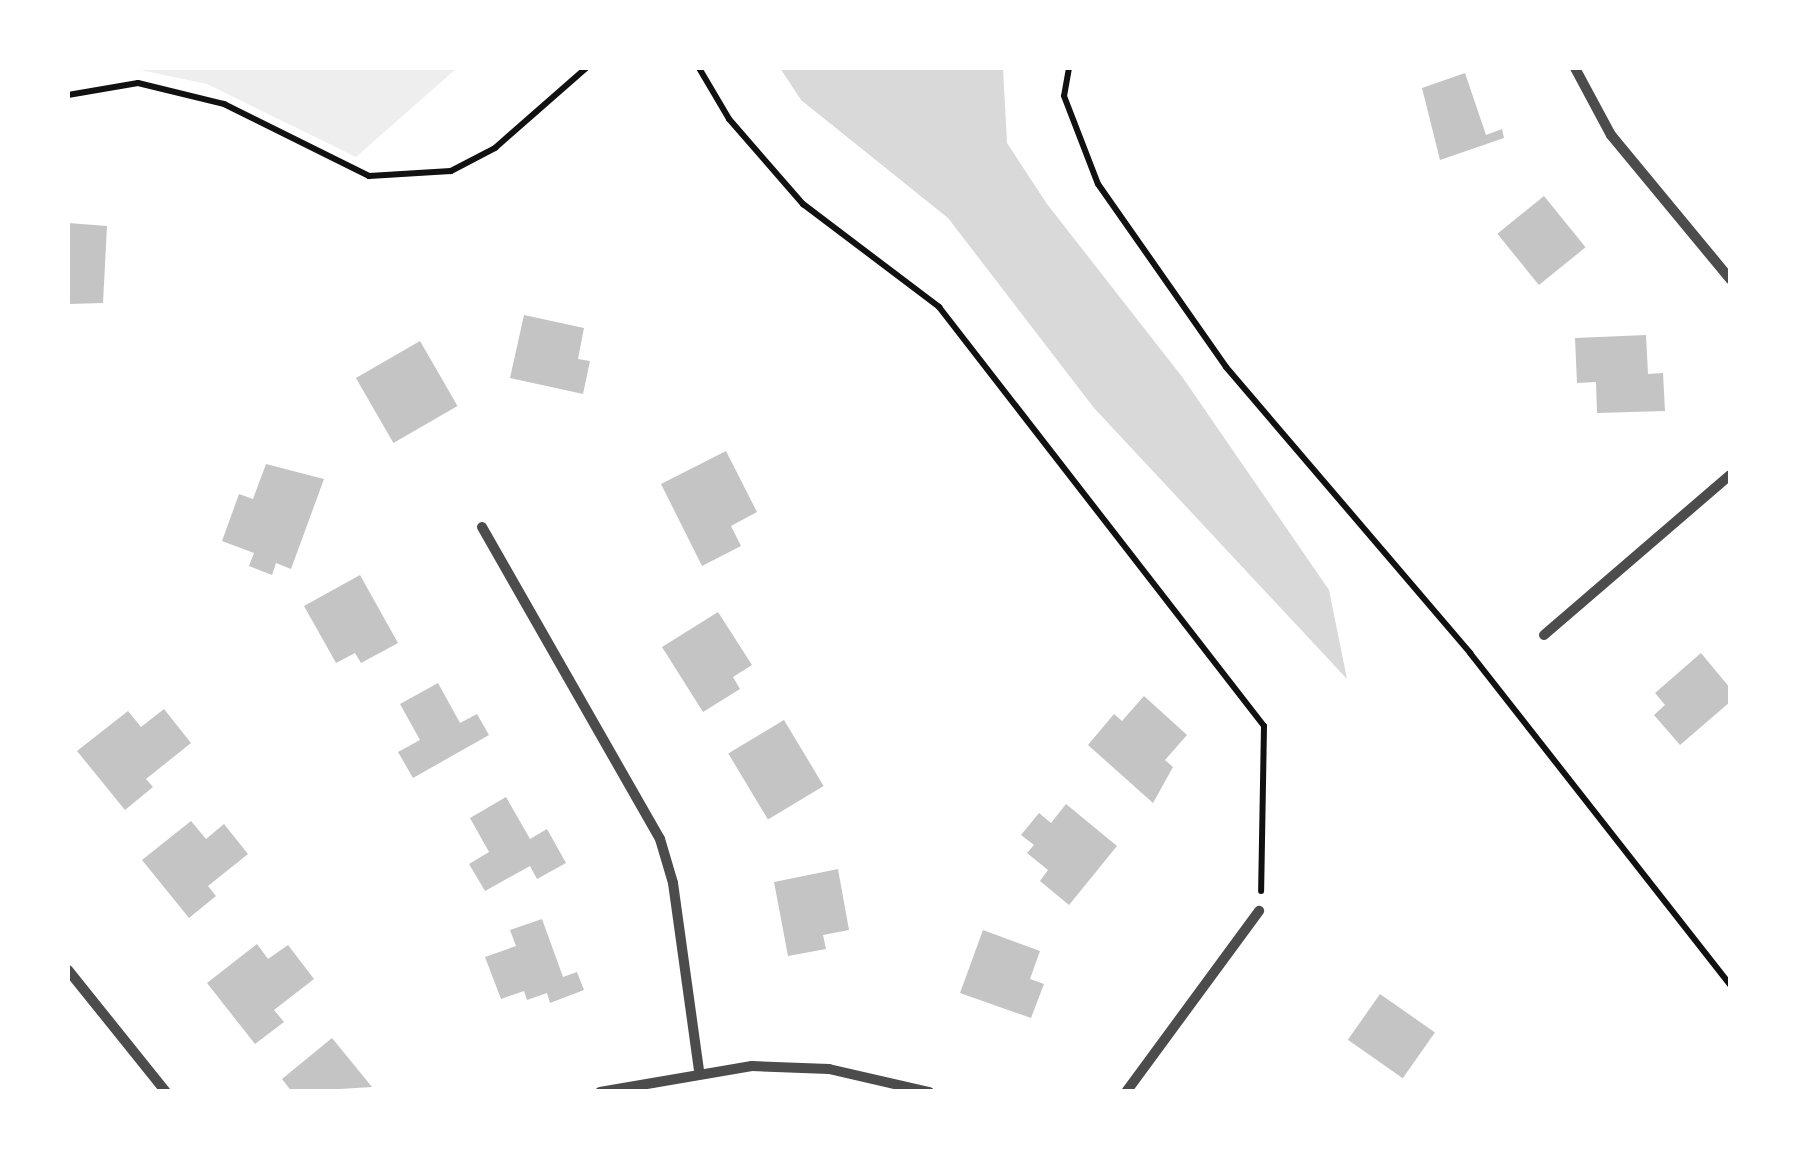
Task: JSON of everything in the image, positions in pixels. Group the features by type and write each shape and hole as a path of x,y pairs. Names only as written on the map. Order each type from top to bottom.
{"street":[{"path":"1575,68 1612,136 1730,278"},
{"path":"1544,635 1730,474"},
{"path":"482,527 660,839 674,884 698,1070"},
{"path":"1126,1092 1259,911"},
{"path":"68,970 166,1092"},
{"path":"600,1092 698,1070 829,1069 929,1092"}],"path":[{"path":"68,96 138,83 224,104 369,176 451,170 466,163 495,148 586,68"},
{"path":"699,68 730,119 803,204 939,307 1264,726 1259,911"},
{"path":"1069,68 1064,96 1098,184 1226,366 1470,653 1730,986"}],"shaded area":[{"path":"131,68 457,68 356,157 207,84"},
{"path":"780,68 1003,68 1007,143 1047,204 1183,378 1329,590 1347,679 1094,408 948,218 801,100"}],"building":[{"path":"1465,73 1486,135 1502,129 1504,138 1440,160 1422,88"},
{"path":"1544,196 1586,247 1539,285 1497,234"},
{"path":"68,223 107,226 103,303 68,304"},
{"path":"524,315 584,328 578,359 590,361 583,394 510,378"},
{"path":"1646,335 1648,374 1663,373 1665,411 1597,413 1596,382 1577,383 1575,338"},
{"path":"420,341 458,406 393,443 356,378"},
{"path":"726,451 757,512 731,526 741,546 702,566 661,484"},
{"path":"266,464 324,479 291,569 276,563 272,575 249,566 254,553 222,541 239,494 253,499"},
{"path":"360,575 398,643 361,663 355,653 336,663 304,606"},
{"path":"718,612 752,665 733,677 740,689 703,712 662,647"},
{"path":"1701,653 1730,688 1730,702 1680,745 1654,715 1665,705 1655,693"},
{"path":"438,683 460,723 477,714 489,735 413,778 398,752 420,740 400,704"},
{"path":"1144,696 1187,735 1165,760 1173,767 1153,803 1088,745 1114,714 1122,721"},
{"path":"164,709 191,743 146,779 153,787 125,810 77,751 128,711 141,727"},
{"path":"784,720 824,786 768,819 728,753"},
{"path":"506,797 530,839 547,829 566,863 537,879 530,866 485,891 469,864 489,852 470,818"},
{"path":"1066,804 1117,846 1069,905 1040,881 1048,870 1027,853 1034,845 1021,835 1039,813 1051,823"},
{"path":"191,821 206,839 224,824 248,854 208,886 216,896 189,918 142,860"},
{"path":"838,869 849,930 823,935 826,949 788,956 774,882"},
{"path":"542,919 563,977 577,972 584,990 550,1003 547,993 527,1000 524,991 501,999 485,957 516,946 510,930"},
{"path":"983,930 1040,951 1030,979 1044,984 1031,1018 960,993"},
{"path":"257,944 268,959 288,945 314,979 274,1010 284,1022 255,1044 207,983"},
{"path":"1380,994 1435,1032 1403,1078 1348,1040"},
{"path":"332,1038 372,1087 292,1092 282,1079"}]}
